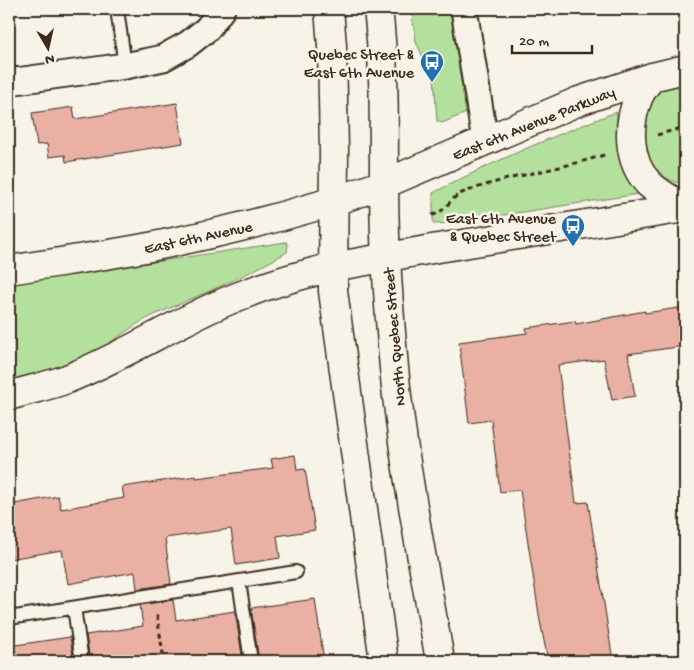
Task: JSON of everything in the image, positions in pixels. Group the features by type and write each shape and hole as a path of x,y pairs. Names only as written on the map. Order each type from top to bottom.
{"main road":[{"path":"329,9 332,46 334,151 333,267 336,318 384,661"},
{"name":"North Quebec Street","path":"378,9 383,68 386,256 399,416 416,528 440,661"},
{"name":"East 6th Avenue Parkway","path":"384,184 579,101 652,76 685,69"},
{"path":"652,76 640,94 635,107 631,123 631,145 640,173 649,184 661,194 685,208"},
{"name":"East 6th Avenue","path":"9,270 174,242 266,222 333,202 384,184"},
{"path":"9,396 66,379 121,354 212,308 264,286 297,275 386,256 685,208"}],"street":[{"path":"9,79 16,81 125,66 163,58 188,44 207,29 222,9"},
{"path":"464,9 485,141"}],"lane":[{"path":"116,9 125,66"},
{"path":"9,618 296,572"},
{"path":"239,581 252,661"},
{"path":"74,608 82,661"}],"path":[{"path":"432,215 446,209 454,198 460,194 500,180 598,157 685,127"},
{"path":"157,612 164,661"}],"green space":[{"path":"411,9 450,9 466,113 442,123 437,121 433,61 425,61 416,42"},
{"path":"685,82 685,184 667,178 653,165 644,147 642,124 647,102 655,93 664,88"},
{"path":"616,112 618,143 633,174 638,194 453,223 433,224 433,193 523,150"},
{"path":"286,242 288,244 287,252 237,278 150,317 98,350 66,364 9,382 9,284"}],"building":[{"path":"177,103 183,143 66,162 65,155 49,157 47,144 37,145 32,113 73,107 75,119"},
{"path":"685,307 685,346 628,354 635,396 612,400 604,359 558,365 576,503 588,502 613,661 548,661 520,490 500,492 491,420 469,423 459,342 527,333 526,328 575,321 576,324 645,311 645,313"},
{"path":"295,455 297,470 305,469 315,530 277,536 280,558 236,565 231,529 165,538 171,584 137,589 135,572 68,584 62,550 9,559 9,505 58,496 61,509 124,498 122,487 196,476 196,478 273,468 271,459"},
{"path":"315,599 324,661 259,661 251,608"},
{"path":"173,600 176,620 235,611 243,661 90,661 86,635 143,626 140,605"},
{"path":"70,637 74,661 9,661 9,646"}],"place":[{"name":"Quebec Street & East 6th Avenue","path":"432,83"},
{"name":"East 6th Avenue & Quebec Street","path":"573,247"}]}
